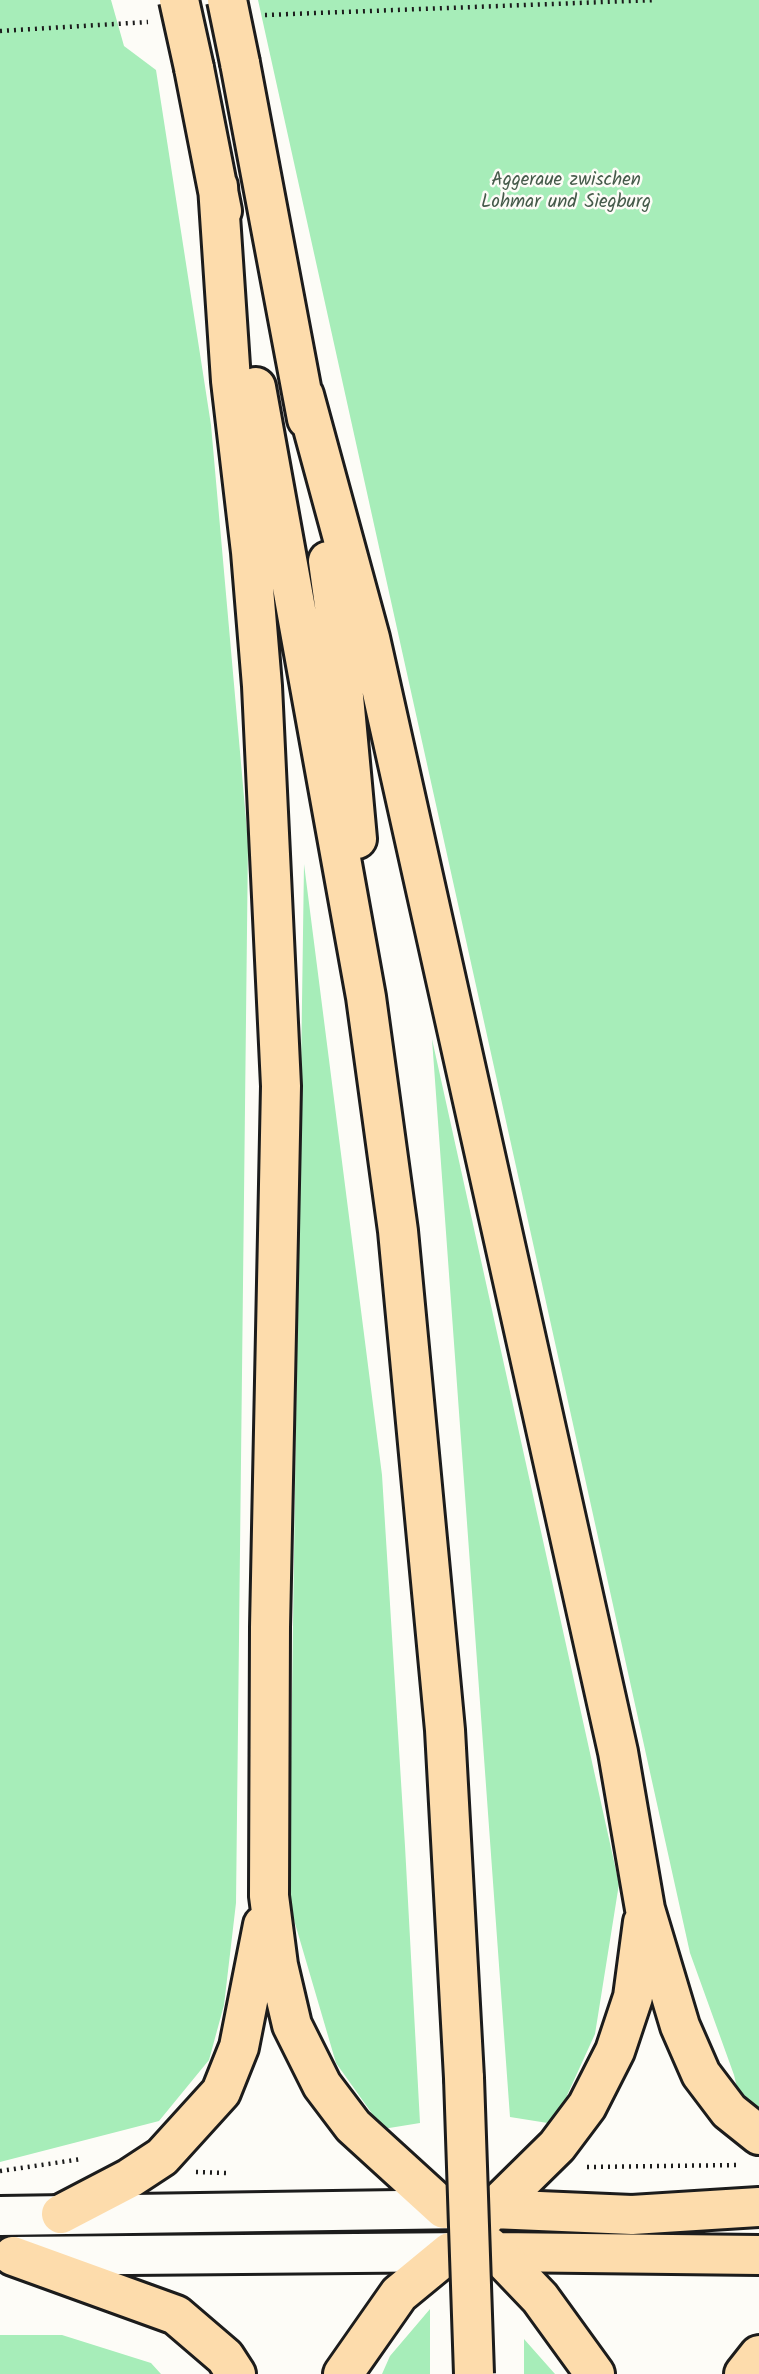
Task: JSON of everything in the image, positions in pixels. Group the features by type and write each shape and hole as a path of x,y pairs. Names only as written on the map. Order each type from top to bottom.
{"main road":[{"path":"243,7 240,63 304,395 339,642 354,787 366,997"},
{"path":"164,11 194,68 218,187 366,997 398,1231 443,1704 464,2078 474,2374"},
{"path":"218,187 230,381 251,552 262,686 281,1086 270,1627 269,1896 278,1965 292,2025 322,2085 353,2126 471,2231 540,2298 595,2374"},
{"path":"304,395 370,638 618,1752 645,1909 680,2026 701,2074 729,2111 759,2135"},
{"path":"61,2214 130,2178 162,2157 221,2092 239,2047 269,1896"},
{"path":"343,2374 399,2294 471,2231 557,2146 587,2105 615,2051 634,1997 645,1909"},
{"path":"7,2256 471,2231 632,2215 759,2207"},
{"path":"0,2216 61,2214 471,2231 759,2255"},
{"path":"7,2256 107,2288 176,2315 225,2357 236,2374"},
{"path":"744,2374 759,2355"}],"path":[{"path":"243,7 656,0"},
{"path":"0,32 164,11"}],"green space":[{"path":"0,0 111,0 124,46 156,70 211,425 248,842 236,1903 224,2005 209,2060 159,2121 0,2162"},
{"name":"Aggeraue zwischen Lohmar und Siegburg","path":"258,0 759,0 759,2113 740,2100 734,2075 690,1953"},
{"path":"304,864 382,1475 420,2123 383,2129 336,2063 289,1903"},
{"path":"432,1039 619,1884 595,2034 554,2124 510,2117"},
{"path":"430,2309 430,2374 382,2374 390,2356"},
{"path":"0,2335 62,2335 151,2363 161,2374 0,2374"},
{"path":"524,2339 555,2374 524,2374"}]}
